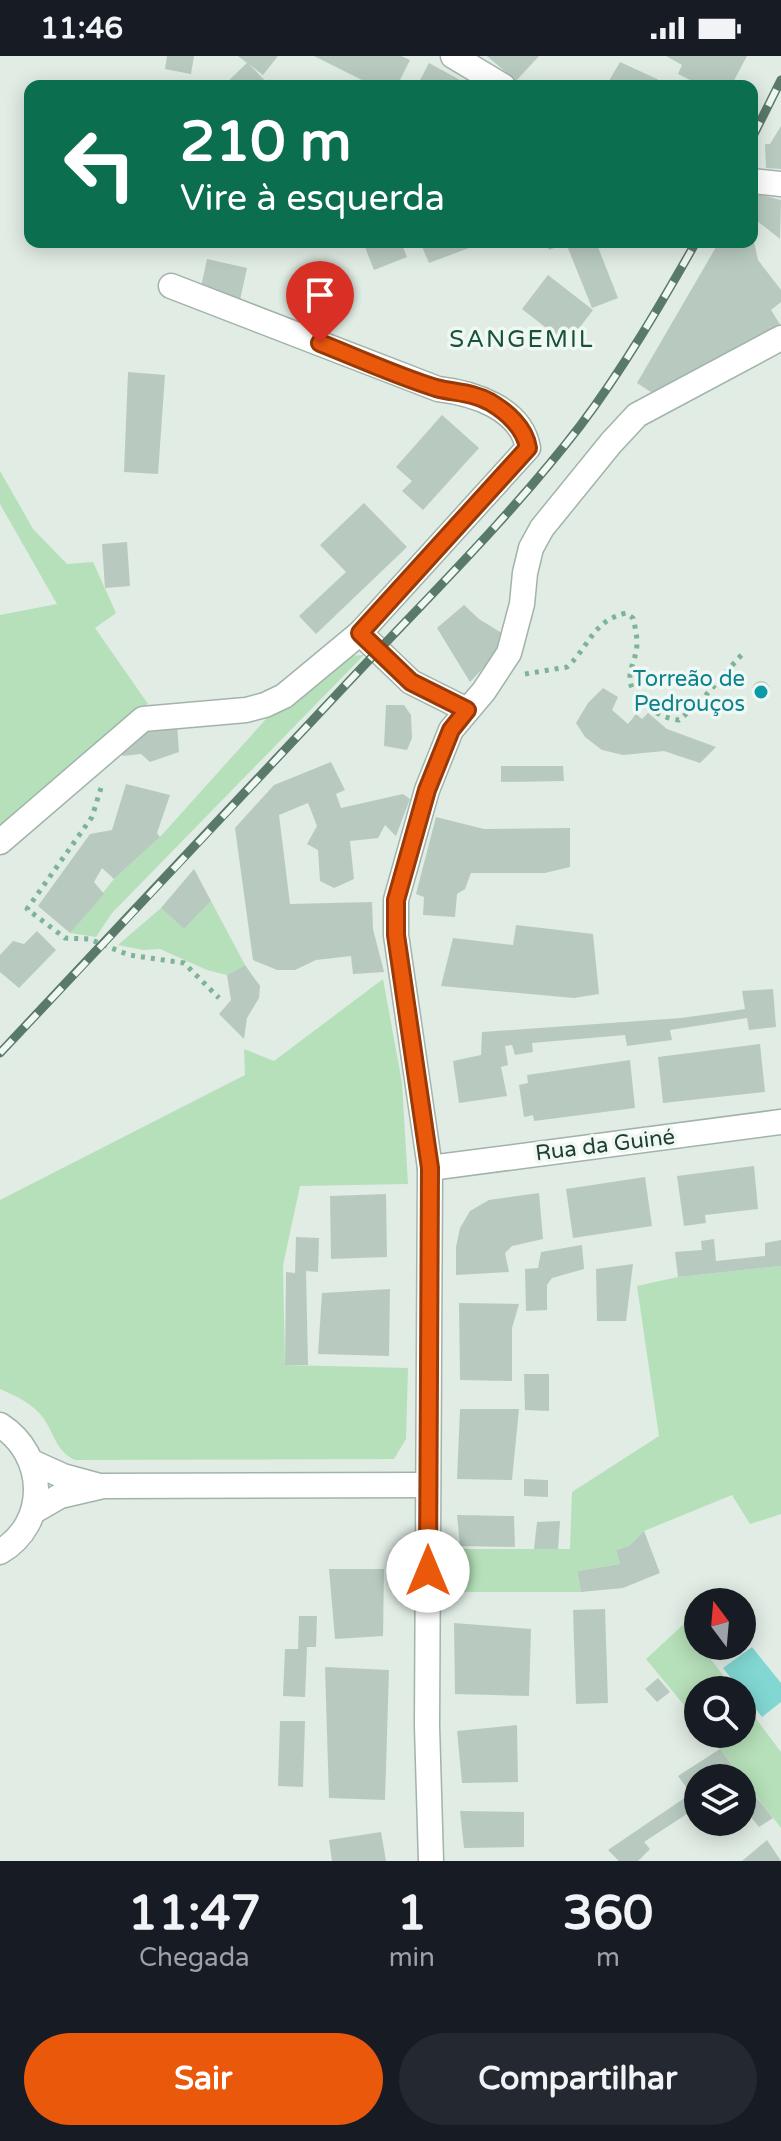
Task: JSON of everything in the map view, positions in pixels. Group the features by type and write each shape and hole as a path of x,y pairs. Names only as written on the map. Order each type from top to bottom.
{"street":[{"path":"453,56 493,80"},
{"path":"758,182 781,184"},
{"path":"0,842 143,719 246,710 284,696 360,633 528,448 519,426 492,403 475,394 438,389 171,286"},
{"path":"431,1861 419,1485 430,1168 396,935 396,900 436,764 451,730 509,653 531,548 542,528 637,415 781,338"},
{"path":"360,633 411,682 467,710"},
{"name":"Rua da Guiné","path":"430,1168 781,1122"},
{"path":"0,1425 21,1442 32,1462 37,1486 34,1511 24,1530 0,1552"},
{"path":"32,1462 63,1476 103,1486"},
{"path":"34,1511 60,1496 103,1486 419,1485"}],"path":[{"path":"496,672 528,674 567,667 600,624 612,616 626,613 633,618 638,643 629,674 633,687 648,709 679,720 698,704 744,652"},
{"path":"93,760 103,779 92,817 27,909 65,938 89,939 129,955 184,963 219,998"}],"green space":[{"path":"0,471 33,529 67,564 93,562 116,613 95,628 148,704 0,831 0,615 57,604 0,504"},
{"path":"364,655 112,913 96,937 70,933 114,879 160,837 275,709 349,656"},
{"path":"211,901 245,965 227,975 207,970 160,949 143,950 118,945 161,908 184,929"},
{"path":"383,979 402,1083 408,1184 300,1186 283,1265 285,1365 408,1368 406,1439 394,1459 75,1460 60,1447 35,1409 0,1389 0,1200 245,1075 244,1049 274,1061"},
{"path":"781,1266 781,1514 750,1524 732,1495 644,1531 629,1546 616,1550 620,1564 577,1571 581,1592 452,1592 447,1549 570,1549 572,1492 659,1436 637,1286 678,1277"},
{"path":"684,1624 684,1660 712,1660 724,1676 684,1676 684,1705 646,1659"},
{"path":"756,1719 781,1752 781,1828 756,1796 756,1764 731,1764 719,1748 756,1748"}],"water":[{"path":"756,1652 781,1683 781,1702 762,1717 756,1709 756,1676 729,1676 723,1668 734,1660 756,1660"}],"building":[{"path":"167,56 194,56 191,74 165,69"},
{"path":"238,56 278,56 263,75 249,64 264,80 229,80 247,63"},
{"path":"314,56 401,56 410,60 400,80 362,80"},
{"path":"487,56 539,56 515,80"},
{"path":"666,56 747,56 734,80 690,80 678,74 682,65"},
{"path":"620,62 658,80 610,80"},
{"path":"429,63 460,80 420,80"},
{"path":"781,126 781,169 766,168 765,144 770,144"},
{"path":"758,194 781,200 780,239 758,222"},
{"path":"365,248 403,248 407,257 374,270"},
{"path":"423,248 469,248 429,263"},
{"path":"568,248 598,248 618,298 592,308"},
{"path":"716,248 755,248 758,260 781,290 781,302 771,310 781,326 654,394 637,383"},
{"path":"207,259 247,268 240,300 200,291"},
{"path":"548,275 593,310 567,344 522,309"},
{"path":"128,372 165,375 158,474 124,472"},
{"path":"442,415 479,448 423,510 402,491 412,481 396,467"},
{"path":"364,503 407,547 316,634 299,616 346,572 320,545"},
{"path":"127,542 130,586 105,588 102,544"},
{"path":"464,605 479,619 505,635 486,665 470,682 437,628"},
{"name":"Torreão de Pedrouços","path":"757,681 765,681 770,690 768,697 757,699 752,694 752,686"},
{"path":"603,688 618,697 612,710 628,724 636,714 642,719 648,713 667,729 716,747 700,763 664,751 623,755 602,750 585,737 576,723 588,703"},
{"path":"386,705 404,705 411,715 412,738 407,750 384,746"},
{"path":"177,724 179,752 150,762 141,754 123,756 119,752 138,732"},
{"path":"331,762 345,790 336,794 341,808 403,794 410,799 396,836 385,825 378,838 350,841 354,879 334,888 320,881 318,850 307,844 317,826 308,803 279,815 290,904 372,902 373,929 384,972 353,974 351,956 316,960 295,970 277,970 253,960 235,828 274,785"},
{"path":"501,766 563,766 564,781 501,782"},
{"path":"126,784 170,795 157,833 160,837 114,879 102,868 94,882 104,894 70,933 38,906 90,834 112,830"},
{"path":"436,817 484,829 570,828 570,867 545,873 471,873 465,889 457,894 455,917 423,915 424,897 416,894"},
{"path":"194,869 211,901 184,929 161,908"},
{"path":"516,925 593,934 599,994 574,998 441,986 453,938 513,945"},
{"path":"37,931 56,950 19,988 0,972 0,955 13,941 24,944"},
{"path":"245,965 260,986 259,998 247,1018 244,1039 219,1014 231,1000 227,975"},
{"path":"773,989 776,1027 749,1030 747,1018 670,1030 672,1040 627,1046 625,1035 532,1043 533,1052 515,1055 512,1045 505,1046 508,1065 501,1067 507,1096 459,1103 453,1061 481,1055 482,1032 681,1018 732,1011 745,1009 742,991"},
{"path":"760,1044 765,1092 663,1103 658,1057"},
{"path":"630,1060 635,1108 534,1121 533,1115 524,1117 519,1085 528,1083 527,1075"},
{"path":"754,1166 758,1209 705,1215 706,1223 684,1226 677,1176"},
{"path":"645,1177 652,1226 573,1238 566,1189"},
{"path":"539,1193 543,1239 512,1246 505,1253 509,1272 456,1275 460,1228 470,1211 489,1200"},
{"path":"386,1194 387,1257 331,1259 330,1196"},
{"path":"296,1237 319,1238 318,1272 306,1271 308,1365 285,1365 286,1272 295,1273"},
{"path":"714,1239 716,1261 765,1256 765,1243 781,1240 781,1266 678,1277 675,1252 702,1250 701,1241"},
{"path":"582,1245 584,1269 552,1278 547,1285 547,1310 526,1311 525,1269 538,1268 541,1252"},
{"path":"633,1264 626,1321 597,1321 596,1269"},
{"path":"390,1289 389,1356 318,1354 322,1293"},
{"path":"459,1303 519,1304 512,1328 512,1381 460,1380"},
{"path":"524,1374 549,1374 549,1411 525,1410"},
{"path":"460,1409 519,1409 512,1480 457,1479"},
{"path":"524,1479 548,1480 548,1497 524,1496"},
{"path":"457,1515 514,1516 515,1547 460,1546"},
{"path":"560,1521 558,1549 534,1549 537,1522"},
{"path":"644,1531 660,1573 623,1588 581,1592 577,1571 620,1564 616,1550 629,1546"},
{"path":"329,1569 384,1569 383,1636 335,1639"},
{"path":"605,1609 608,1703 576,1704 573,1610"},
{"path":"299,1616 317,1616 316,1647 307,1647 305,1697 283,1696 285,1649 298,1649"},
{"path":"454,1623 531,1629 529,1696 455,1694"},
{"path":"325,1667 389,1670 385,1800 329,1798"},
{"path":"658,1678 670,1692 657,1702 645,1689"},
{"path":"280,1721 305,1721 303,1787 278,1786"},
{"path":"517,1725 518,1782 462,1783 457,1731"},
{"path":"720,1749 731,1764 697,1764"},
{"path":"756,1797 773,1818 759,1827 756,1823"},
{"path":"684,1798 684,1816 644,1842 650,1849 638,1861 619,1861 608,1850"},
{"path":"460,1811 524,1812 524,1847 464,1848"},
{"path":"381,1832 386,1861 332,1861 329,1840"},
{"path":"767,1840 781,1861 742,1861"}],"railway":[{"path":"758,126 781,80"},
{"path":"0,1053 523,495 580,426 611,382 692,248"}],"place":[{"name":"Torreão de Pedrouços","path":"761,692"}],"district":[{"name":"SANGEMIL","path":"522,339"}],"route":[{"path":"320,343 438,389 475,394 492,403 519,426 528,448 360,633 411,682 467,710 451,730 441,751 396,900 396,935 430,1168 428,1571"}]}
